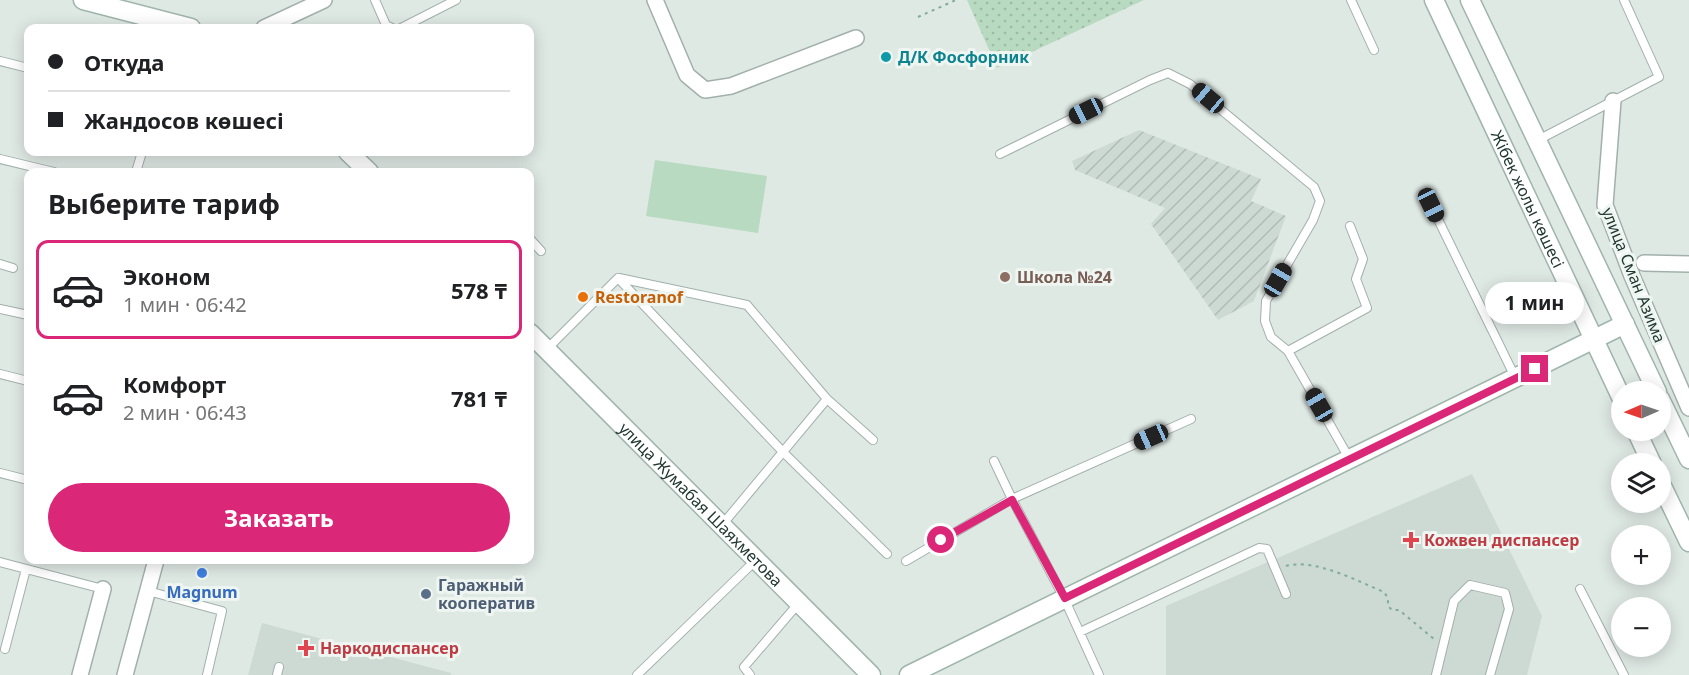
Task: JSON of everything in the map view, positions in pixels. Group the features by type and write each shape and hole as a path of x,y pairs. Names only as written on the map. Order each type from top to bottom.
{"street":[{"path":"83,0 148,23"},
{"path":"273,24 324,0"},
{"path":"655,0 687,75 705,90 731,86 856,38"},
{"name":"Жібек жолы көшесі","path":"1434,0 1614,381"},
{"name":"Жібек жолы көшесі","path":"1470,0 1652,381"},
{"name":"улица Сман Азима","path":"1613,101 1605,206 1632,276 1689,408"},
{"path":"352,156 365,168"},
{"path":"1644,263 1689,264"},
{"path":"909,675 1625,324"},
{"name":"улица Жумабая Шаяхметова","path":"534,337 871,675"},
{"path":"1671,422 1689,459"},
{"path":"1671,505 1689,542"},
{"path":"125,675 155,564"},
{"path":"80,675 103,589"}],"lane":[{"path":"375,0 387,24"},
{"path":"409,24 456,0"},
{"path":"1351,0 1374,50"},
{"path":"1537,141 1659,77 1624,0"},
{"path":"0,61 24,67"},
{"path":"1000,154 1168,73 1190,84 1314,187 1320,201 1312,220 1266,301 1265,321 1271,337 1288,351 1350,459"},
{"path":"0,159 37,168"},
{"path":"1431,205 1516,378"},
{"path":"1288,351 1367,308 1356,279 1364,259 1350,226"},
{"path":"534,243 541,251"},
{"path":"0,264 13,268"},
{"path":"546,350 618,278"},
{"path":"618,278 747,305 827,399 873,440"},
{"path":"618,278 783,452 887,554"},
{"path":"0,309 24,314"},
{"path":"0,374 24,380"},
{"path":"721,526 827,399"},
{"path":"906,561 1012,500 1191,419"},
{"path":"994,461 1012,500 1065,598 1099,675"},
{"path":"0,473 24,479"},
{"path":"1080,632 1259,548 1267,549 1286,594"},
{"path":"637,675 755,561"},
{"path":"0,562 103,589"},
{"path":"5,650 26,568"},
{"path":"1436,675 1454,601 1470,585 1493,588 1505,593 1509,609 1490,675"},
{"path":"1580,589 1624,675"},
{"path":"148,591 222,611 207,675"},
{"path":"750,675 744,667 798,604"}],"path":[{"path":"918,16 956,0"},
{"path":"1276,568 1296,563 1336,572 1384,592 1388,598 1388,606 1392,610 1399,610 1443,646"}],"shaded area":[{"path":"1139,130 1261,179 1251,201 1286,216 1254,301 1218,320 1151,224 1165,208 1075,170 1072,161"},
{"name":"Кожвен диспансер","path":"1472,474 1542,616 1527,675 1166,675 1166,606"},
{"name":"Наркодиспансер","path":"262,623 451,673 451,675 248,675"}],"green space":[{"path":"967,0 1144,0 997,68"},
{"path":"655,160 767,176 758,233 646,216"}],"place":[{"name":"Д/К Фосфорник","path":"886,57"},
{"name":"Школа №24","path":"1005,277"},
{"name":"Restoranof","path":"583,297"},
{"name":"Кожвен диспансер","path":"1411,540"},
{"name":"Magnum","path":"202,573"},
{"name":"Гаражный кооператив","path":"426,594"},
{"name":"Наркодиспансер","path":"306,648"}],"route":[{"path":"941,540 1012,500 1065,598 1535,369"}]}
